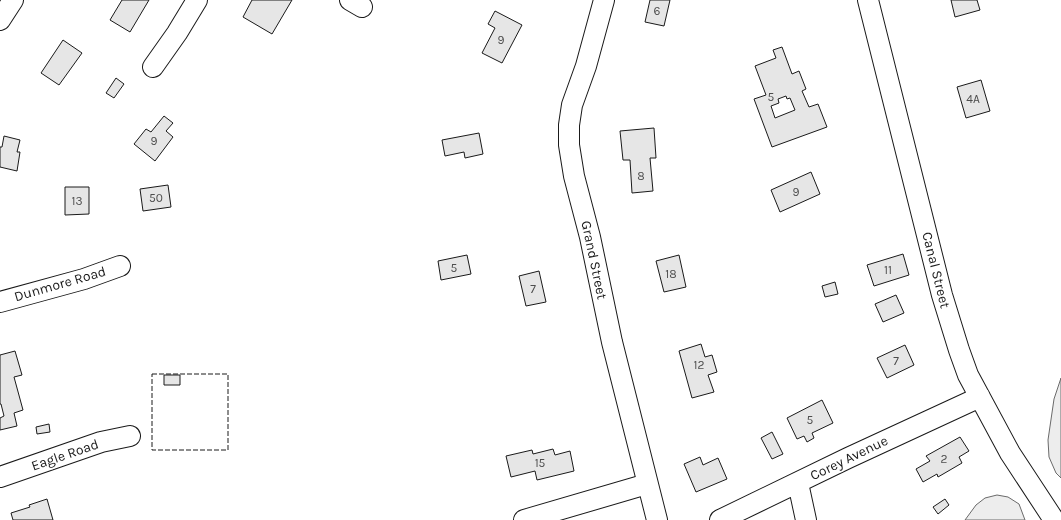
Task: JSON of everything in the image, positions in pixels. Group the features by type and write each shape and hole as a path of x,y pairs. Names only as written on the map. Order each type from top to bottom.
{"street":[{"path":"0,20 14,0"},
{"path":"154,67 198,0"},
{"name":"Grand Street","path":"604,0 586,66 572,104 569,125 569,145 574,176 590,238 608,328 657,520"},
{"name":"Canal Street","path":"868,0 946,310 966,368 1010,453 1054,520"},
{"name":"Dunmore Road","path":"0,302 84,279 120,266"},
{"name":"Corey Avenue","path":"720,520 848,458 980,397"},
{"name":"Eagle Road","path":"0,477 101,442 130,436"},
{"path":"798,483 806,520"},
{"path":"524,520 647,484"}],"shaded area":[{"path":"1061,378 1061,478 1056,473 1049,457 1048,440 1054,399"},
{"path":"997,495 1008,497 1019,504 1025,520 965,520 976,505 985,498"}],"building":[{"path":"122,0 149,0 130,32 110,20"},
{"path":"252,0 292,0 272,34 243,17"},
{"path":"650,0 670,0 664,26 645,22"},
{"path":"951,0 977,0 980,10 955,17"},
{"path":"495,11 522,25 502,63 482,53 495,28 488,24"},
{"path":"63,40 82,53 59,85 41,73"},
{"path":"782,47 792,74 799,71 806,89 802,91 809,107 818,104 827,127 772,147 754,99 766,95 755,66 776,58 773,50","holes":["786,96 787,99 790,98 795,110 775,118 771,106 779,103 778,99"]},
{"path":"116,78 124,84 114,98 106,93"},
{"path":"981,80 990,111 966,118 957,87"},
{"path":"164,116 173,123 166,131 173,137 155,161 134,144 146,129 151,132"},
{"path":"654,128 656,158 650,158 653,191 632,193 630,160 623,160 620,131"},
{"path":"479,133 483,154 465,158 464,152 445,156 442,140"},
{"path":"4,136 20,140 17,152 20,152 17,171 0,167 0,147 2,147"},
{"path":"811,172 820,194 780,212 771,190"},
{"path":"168,185 171,207 143,211 140,189"},
{"path":"65,187 89,187 89,214 65,215"},
{"path":"903,254 909,275 874,286 867,265"},
{"path":"467,255 471,274 441,280 438,261"},
{"path":"679,255 686,287 664,292 656,261"},
{"path":"539,271 546,302 526,306 519,276"},
{"path":"835,282 838,294 825,297 822,286"},
{"path":"896,295 904,313 883,322 875,304"},
{"path":"701,344 705,357 712,355 717,372 708,375 714,392 692,398 679,351"},
{"path":"905,345 914,365 887,378 877,358"},
{"path":"15,351 22,375 14,377 23,410 14,413 17,426 0,430 0,418 4,416 0,404 0,355"},
{"path":"164,375 180,375 180,385 164,385"},
{"path":"822,400 833,423 812,433 814,438 807,442 804,436 797,439 787,418"},
{"path":"49,424 50,432 37,434 36,427"},
{"path":"772,432 783,454 772,459 761,438"},
{"path":"960,437 969,451 959,457 962,463 938,477 937,474 923,482 916,469 930,461 926,456"},
{"path":"553,449 555,455 570,451 574,471 537,480 535,471 511,477 506,456 532,450 533,454"},
{"path":"700,457 703,465 718,458 727,479 696,492 684,464"},
{"path":"47,499 53,520 13,520 11,513 30,507 29,505"},
{"path":"945,499 949,505 938,514 933,507"}],"fence":[{"path":"152,374 228,374 228,450 152,450 152,374"}]}
